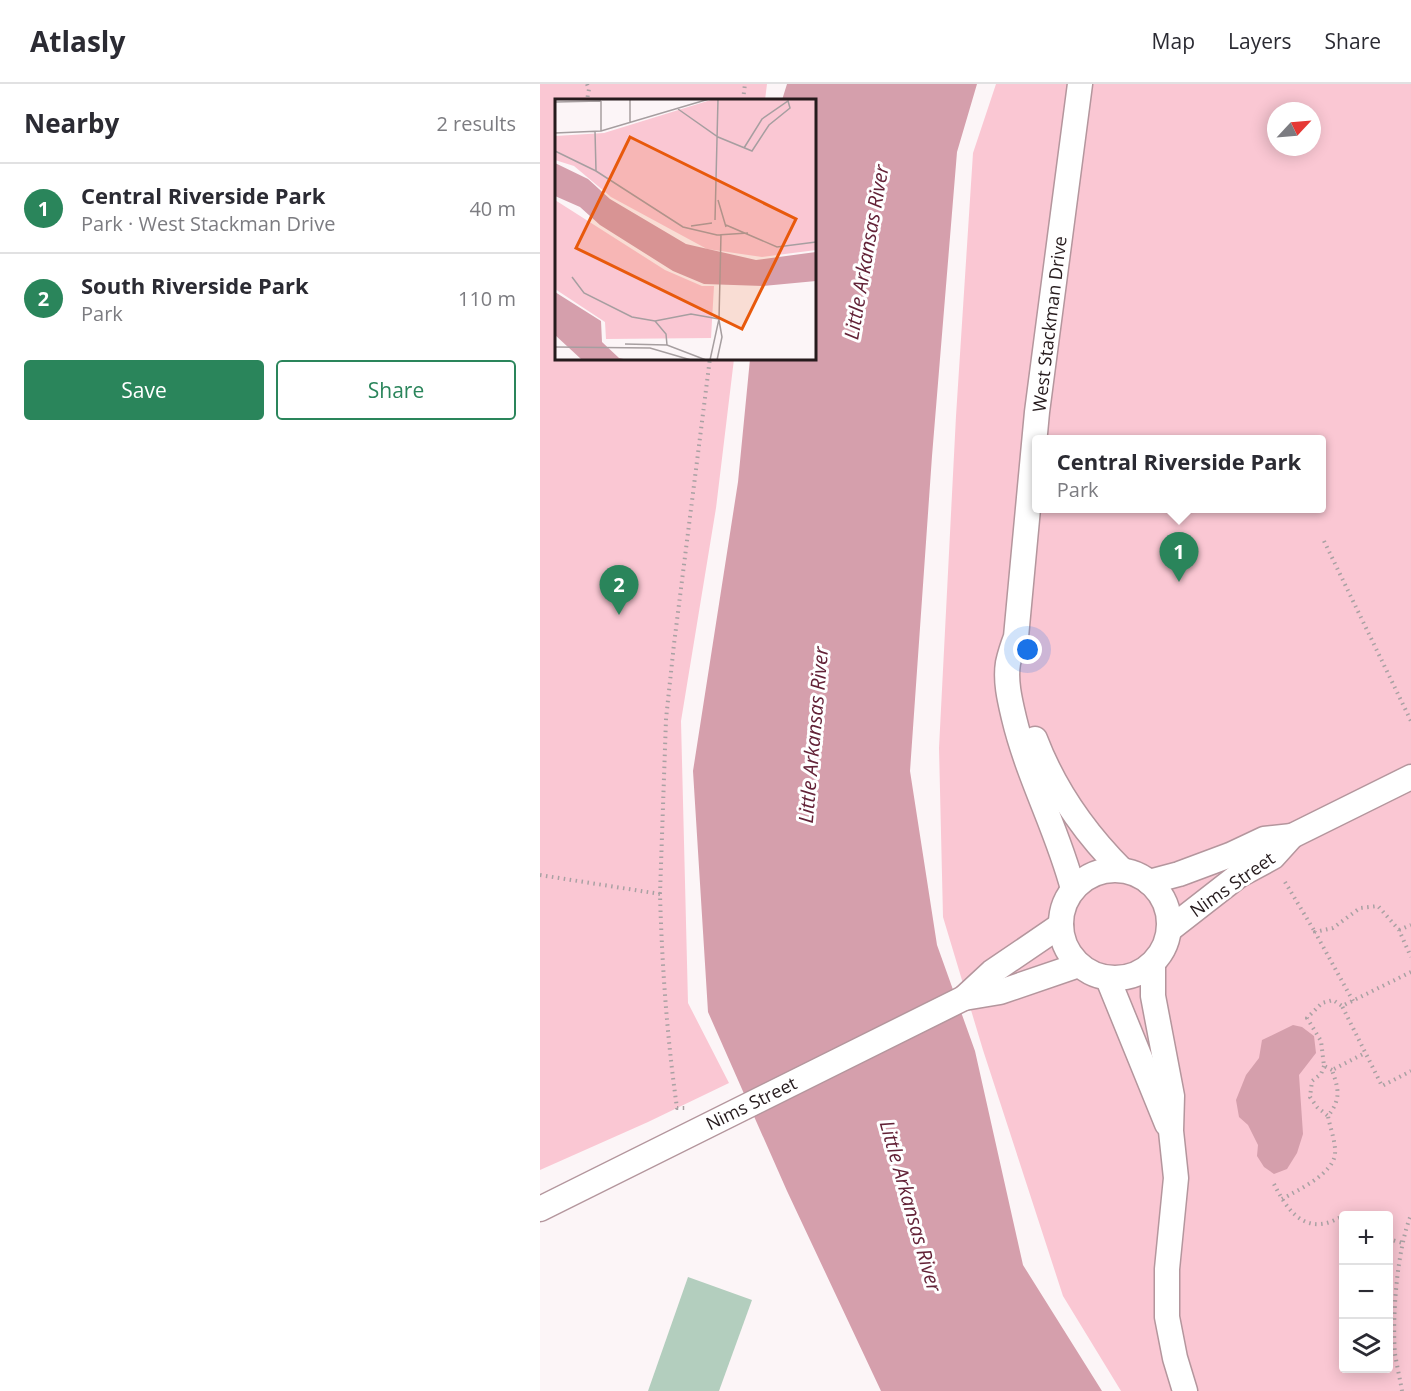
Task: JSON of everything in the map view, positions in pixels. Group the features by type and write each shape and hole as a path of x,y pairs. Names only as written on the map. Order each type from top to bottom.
{"street":[{"name":"West Stackman Drive","path":"1035,435 1080,84"},
{"name":"West Stackman Drive","path":"1032,466 1016,637 1008,665 1009,699 1029,768 1066,861 1073,889"},
{"name":"West Stackman Drive","path":"1016,637 1023,661 1024,694 1032,730 1046,768 1072,811 1098,846 1122,870"},
{"name":"Nims Street","path":"1149,882 1179,874 1230,855 1264,839 1292,836 1411,777"},
{"name":"Nims Street","path":"1170,929 1238,876 1273,857 1292,836"},
{"path":"1122,870 1137,874 1149,882 1161,895 1168,911 1170,929 1161,953 1153,964 1140,973 1125,978 1108,979 1092,974 1079,965 1069,954 1063,940 1061,925 1062,912 1073,889 1087,878 1104,871 1122,870"},
{"name":"Nims Street","path":"540,1209 964,998 992,972 1061,925"},
{"path":"1153,964 1154,996 1172,1096 1171,1131 1176,1178 1167,1269 1167,1317 1175,1358 1185,1391"},
{"name":"Nims Street","path":"964,998 1000,992 1079,965"},
{"path":"1108,979 1171,1131"}],"path":[{"path":"587,84 589,89 587,99"},
{"path":"743,99 745,84"},
{"path":"688,1108 677,1108 668,1046 660,894 666,719 710,360"},
{"path":"1324,541 1411,721"},
{"path":"540,875 660,894"},
{"path":"1285,882 1353,1000"},
{"path":"1315,932 1333,928 1360,908 1378,906 1399,930 1411,957"},
{"path":"1399,930 1411,925"},
{"path":"1342,1005 1411,972"},
{"path":"1282,1199 1332,1165 1335,1155 1328,1116 1310,1097 1312,1081 1321,1074 1324,1065 1321,1041 1307,1018 1322,1003 1333,1000 1342,1005 1382,1086 1411,1071"},
{"path":"1332,1070 1365,1053"},
{"path":"1324,1065 1332,1070 1338,1095 1335,1107 1328,1116"},
{"path":"1274,1184 1282,1199 1296,1216 1307,1223 1317,1225 1339,1218"},
{"path":"1402,1391 1395,1343 1397,1279 1403,1243 1411,1215"},
{"path":"1393,1240 1403,1243"}],"shaded area":[{"path":"540,84 767,84 765,99 555,99 555,360 734,360 716,508 681,721 688,1003 729,1083 540,1170"},
{"path":"996,84 1411,84 1411,1391 1121,1391 1063,1296 983,1050 943,917 939,748 956,416 973,153"}],"water":[{"name":"Little Arkansas River","path":"787,84 977,84 957,152 932,456 910,771 937,945 975,1051 1023,1265 1102,1391 881,1391 787,1191 708,1012 693,771 738,482 750,360 816,360 816,99 782,99"},
{"path":"1293,1025 1302,1027 1314,1036 1316,1053 1299,1075 1303,1134 1297,1153 1287,1169 1274,1174 1264,1167 1257,1156 1258,1145 1248,1125 1239,1117 1236,1100 1246,1075 1259,1058 1262,1040"}],"building":[{"path":"688,1277 752,1300 719,1391 648,1391"}],"place":[{"name":"Central Riverside Park","path":"1179,582"},
{"name":"South Riverside Park","path":"619,615"}]}
